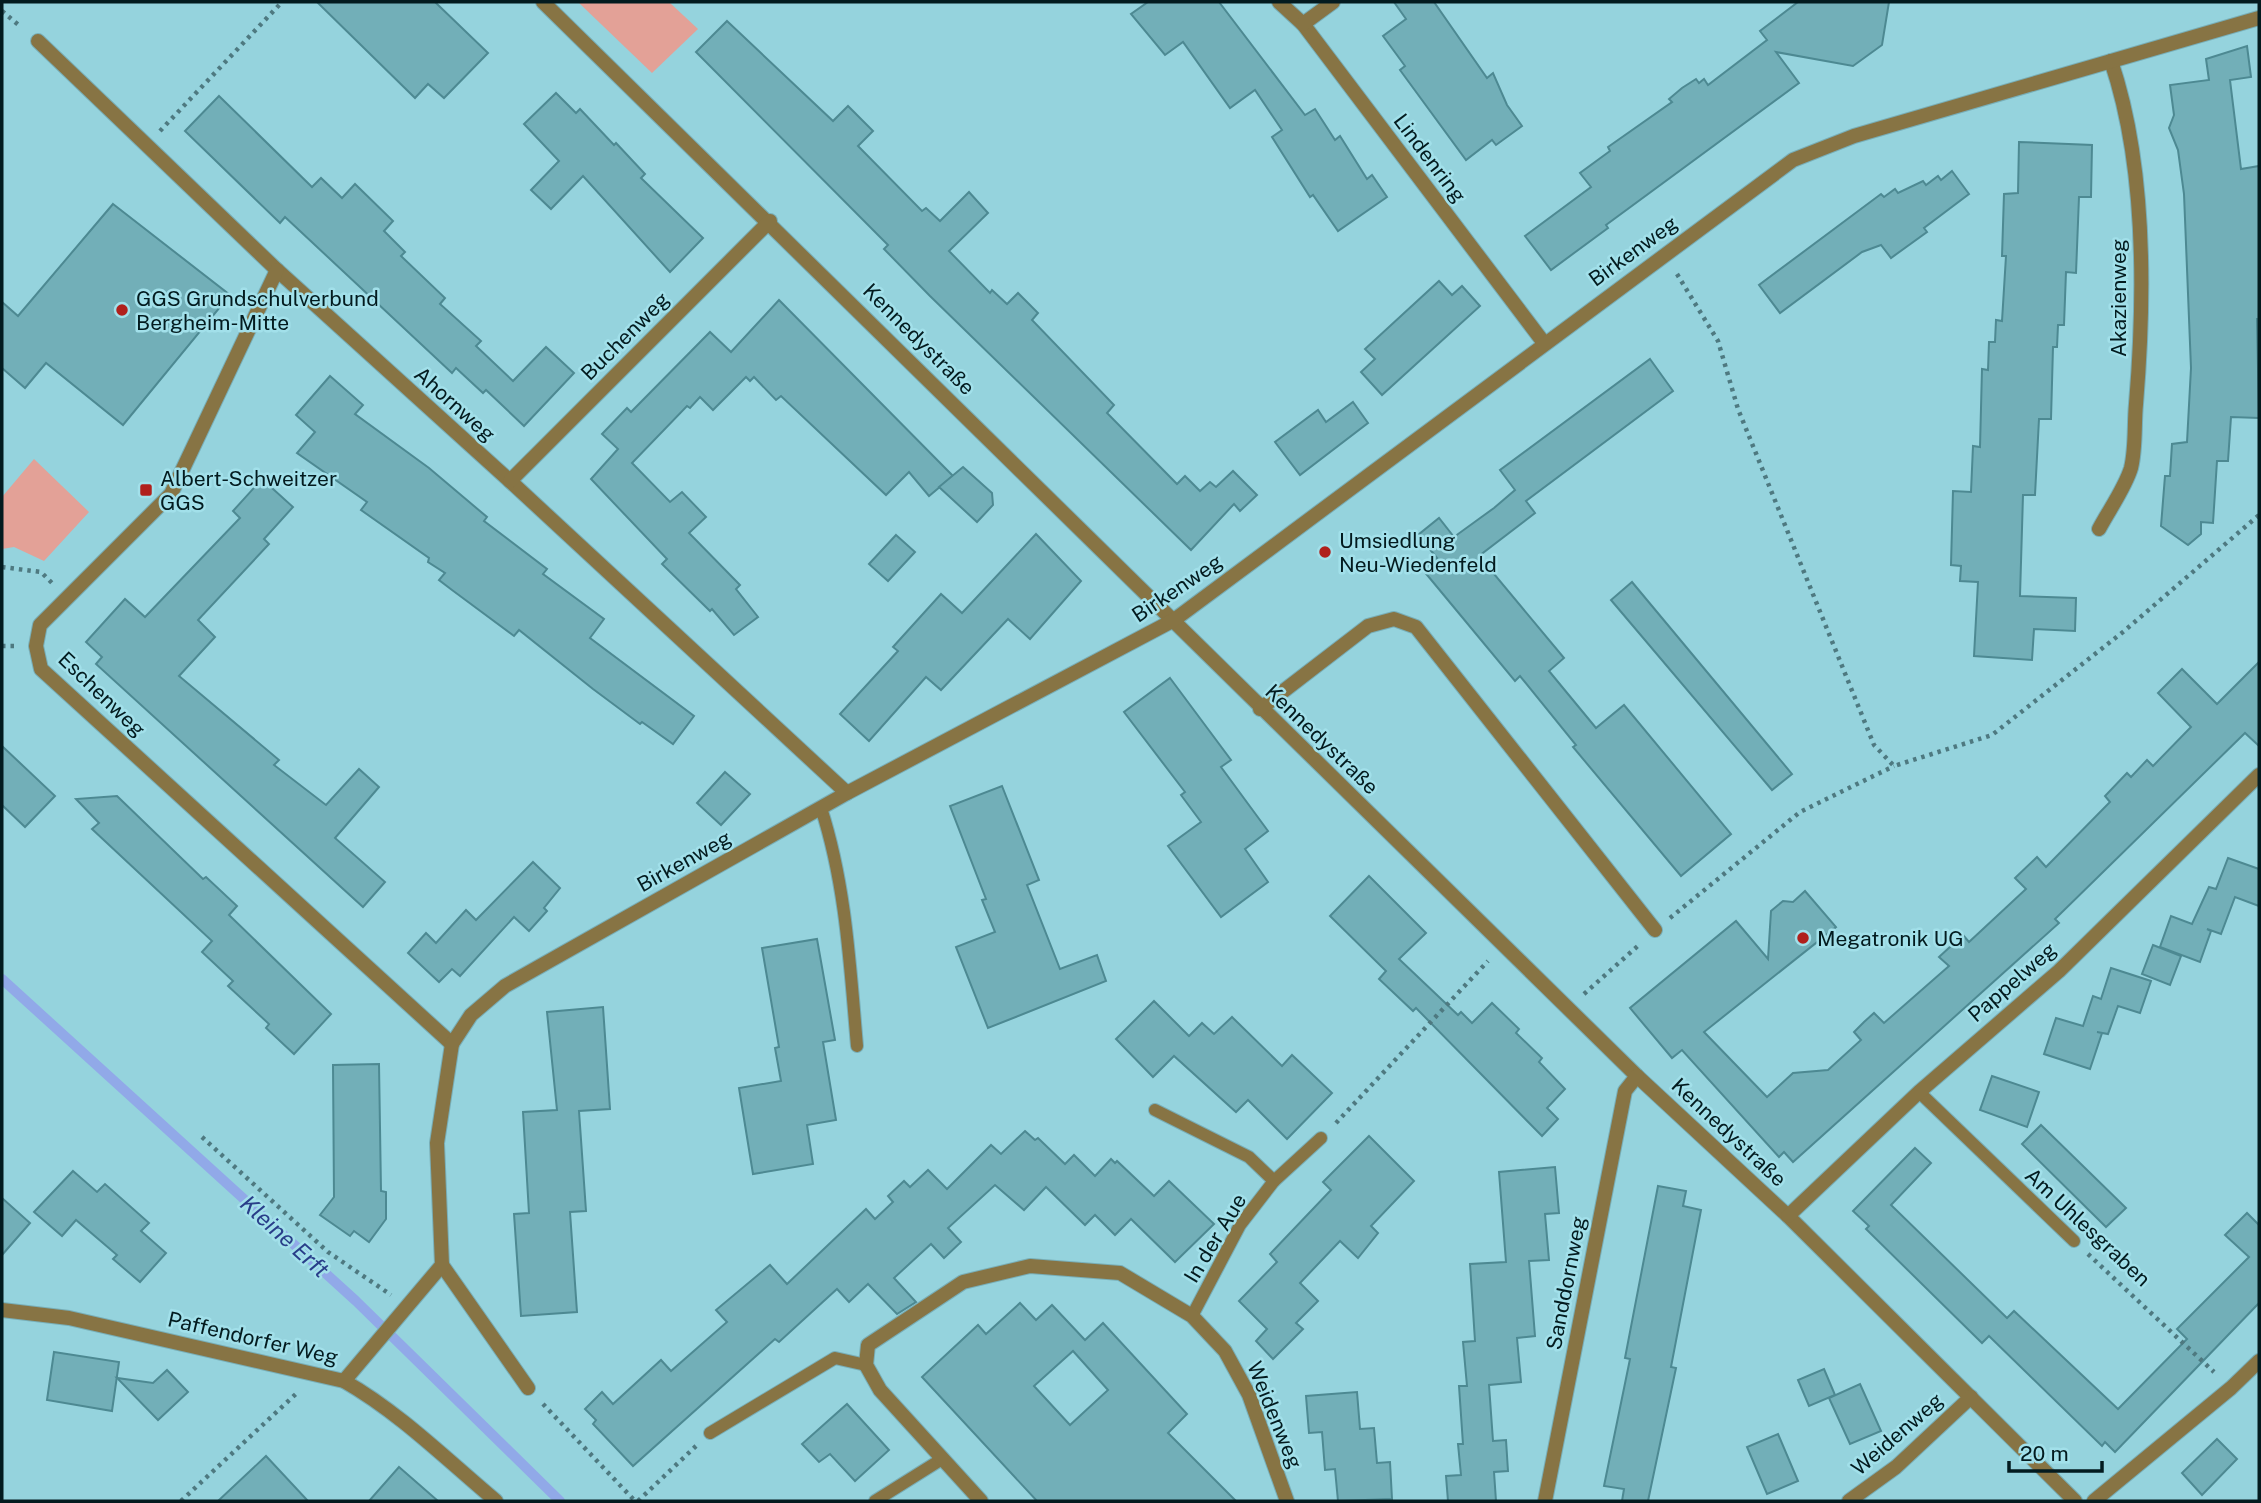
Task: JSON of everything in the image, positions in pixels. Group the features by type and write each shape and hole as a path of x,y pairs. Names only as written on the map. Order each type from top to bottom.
{"street":[{"name":"Kennedystraße","path":"543,2 770,221 1261,709 1637,1076 1788,1216 2075,1501"},
{"name":"Lindenring","path":"1279,2 1303,24 1544,343"},
{"path":"1303,24 1333,2"},
{"name":"Birkenweg","path":"443,1265 437,1143 452,1044 471,1015 505,986 848,793 1174,620 1793,160 1854,136 2259,18"},
{"name":"Ahornweg","path":"38,41 277,270 848,793"},
{"name":"Akazienweg","path":"2099,529 2131,468 2141,350 2138,228 2131,145 2122,93 2111,61"},
{"name":"Buchenweg","path":"510,481 770,221"},
{"name":"Eschenweg","path":"277,270 171,494 40,625 36,646 41,669 452,1044"},
{"path":"1261,709 1368,626 1395,620 1416,628 1655,930"},
{"name":"Pappelweg","path":"1788,1216 1919,1092 2059,971 2259,775"},
{"name":"Sanddornweg","path":"1545,1501 1625,1091 1637,1076"},
{"path":"344,1381 443,1265 528,1388"},
{"name":"Weidenweg","path":"866,1365 868,1345 963,1282 1030,1266 1120,1273 1192,1316 1225,1351 1249,1395 1287,1501"},
{"name":"Paffendorfer Weg","path":"2,1310 69,1318 344,1381 363,1392 418,1434 496,1501"},
{"path":"2094,1501 2231,1388 2259,1360"},
{"path":"866,1365 880,1390 981,1501"},
{"name":"Weidenweg","path":"1849,1501 1896,1467 1971,1397"}],"lane":[{"path":"821,808 832,843 844,908 857,1046"},
{"name":"Am Uhlesgraben","path":"1919,1092 2074,1241"},
{"name":"In der Aue","path":"1155,1110 1250,1157 1274,1181"},
{"name":"In der Aue","path":"1192,1316 1240,1225 1274,1181 1321,1139"},
{"path":"710,1433 835,1358 866,1365"},
{"path":"875,1501 942,1460"}],"path":[{"path":"148,144 282,2"},
{"path":"1661,256 1682,279 1718,341 1738,409 1874,745 1894,766"},
{"path":"1568,1008 1655,930 1800,812 1894,766 1992,735 2123,632 2259,515"},
{"path":"2,567 41,572 68,597"},
{"path":"1321,1139 1503,945"},
{"path":"202,1137 328,1252 389,1293"},
{"name":"Am Uhlesgraben","path":"2074,1241 2231,1388"},
{"path":"181,1501 317,1374"},
{"path":"528,1388 636,1501 710,1433"}],"shaded area":[{"path":"578,2 669,2 698,29 652,73"},
{"path":"34,459 89,512 44,561 14,547 2,549 2,497"}],"building":[{"path":"317,2 435,2 488,53 444,98 428,84 415,98"},
{"path":"1148,2 1219,2 1305,115 1315,109 1335,140 1340,136 1367,179 1372,175 1387,197 1338,231 1313,195 1310,197 1272,137 1282,130 1255,90 1230,108 1183,42 1165,55 1131,14"},
{"path":"1394,2 1434,2 1487,78 1493,73 1507,105 1522,126 1496,145 1492,140 1466,160 1400,70 1405,66 1383,36 1406,19"},
{"path":"1798,2 1889,2 1882,45 1853,66 1776,52 1799,83 1606,225 1608,228 1551,270 1525,236 1591,187 1580,173 1610,151 1608,147 1672,102 1669,99 1682,88 1696,79 1699,83 1704,79 1708,85 1767,40 1760,31"},
{"path":"727,21 833,121 848,106 873,131 858,146 922,211 926,208 940,221 969,192 988,213 949,251 990,293 992,290 1007,304 1018,293 1038,313 1032,320 1114,405 1107,413 1177,484 1185,476 1200,491 1210,482 1216,487 1233,471 1257,495 1240,511 1234,504 1191,550 930,296 884,249 888,245 696,52"},
{"path":"2247,46 2251,77 2230,80 2241,169 2259,166 2259,418 2231,417 2228,461 2217,461 2213,523 2201,522 2201,534 2188,545 2161,526 2165,476 2170,476 2172,444 2187,442 2191,368 2184,194 2178,150 2169,128 2174,115 2170,85 2209,80 2206,59"},
{"path":"556,93 576,113 580,109 614,145 616,143 645,174 641,178 703,238 670,272 583,176 551,209 531,190 559,161 524,124"},
{"path":"219,96 312,187 321,178 342,198 355,184 393,221 384,231 405,252 401,256 445,298 440,304 481,341 476,346 513,381 546,347 574,373 524,426 486,390 483,393 456,368 452,373 285,217 280,223 185,131"},
{"path":"2019,142 2092,145 2091,197 2079,197 2076,273 2066,272 2064,325 2058,325 2057,347 2053,347 2051,419 2039,419 2035,495 2023,495 2020,596 2076,598 2075,631 2034,629 2032,660 1974,656 1978,582 1960,581 1961,566 1951,565 1953,491 1971,492 1973,446 1980,447 1982,369 1988,370 1989,342 1995,342 1996,320 2002,321 2006,256 2002,256 2004,194 2018,193"},
{"path":"1952,171 1969,194 1924,228 1927,232 1891,258 1881,245 1862,252 1780,313 1759,285 1881,194 1884,197 1895,189 1898,193 1923,181 1926,185 1938,176 1941,180"},
{"path":"113,204 230,295 123,425 46,363 25,388 2,368 2,302 18,316"},
{"path":"1439,281 1452,295 1462,286 1480,306 1382,395 1361,372 1375,359 1365,349"},
{"path":"779,300 953,476 929,496 909,472 886,495 781,396 776,400 754,377 750,381 746,377 713,410 700,397 690,408 687,406 632,463 670,502 682,492 706,517 689,533 740,585 736,589 758,617 734,635 712,609 710,611 662,564 667,559 591,479 618,449 602,434 627,408 631,412 710,332 731,352"},
{"path":"1650,359 1673,391 1526,501 1535,513 1479,556 1564,658 1549,671 1596,728 1624,705 1731,834 1681,876 1573,747 1576,745 1520,676 1515,681 1423,570 1437,558 1418,535 1439,518 1454,537 1494,508 1515,490 1500,470"},
{"path":"330,376 363,405 355,414 429,468 487,517 484,521 547,569 543,574 604,619 590,638 694,716 673,744 642,722 640,724 519,630 514,636 439,580 445,573 428,562 429,558 361,510 367,502 297,453 315,432 296,415"},
{"path":"1353,402 1368,423 1300,475 1275,442 1318,410 1326,422"},
{"path":"963,467 992,493 993,505 977,522 939,487"},
{"path":"262,479 293,507 264,539 269,544 198,620 215,637 179,676 279,760 274,765 326,805 359,769 379,787 335,838 385,882 363,907 96,664 102,657 86,642 125,599 145,617 240,518 233,511"},
{"path":"1036,534 1081,581 1030,639 1008,619 941,690 926,677 869,741 840,714 898,651 893,647 941,594 962,613"},
{"path":"896,535 915,552 888,581 869,564"},
{"path":"1632,582 1792,774 1772,790 1611,600"},
{"path":"2259,662 2259,746 2245,733 2055,919 2059,923 1793,1162 1784,1152 1779,1157 1682,1050 1672,1058 1630,1008 1736,921 1768,959 1771,911 1783,901 1793,902 1805,891 1836,927 1704,1032 1767,1097 1793,1073 1828,1070 1861,1040 1854,1032 1864,1022 1874,1013 1884,1023 1949,966 1939,957 1963,935 1969,942 2026,889 2015,878 2037,857 2046,867 2110,802 2105,796 2127,773 2131,777 2147,760 2153,766 2191,727 2158,693 2182,669 2217,704"},
{"path":"1170,678 1231,760 1221,767 1268,831 1245,849 1268,882 1221,917 1168,846 1201,822 1181,795 1185,792 1124,712"},
{"path":"2,746 55,796 25,827 2,805"},
{"path":"725,772 750,794 721,825 697,803"},
{"path":"1002,786 1039,880 1027,885 1060,969 1097,955 1106,981 988,1028 956,947 995,932 982,900 986,899 950,806"},
{"path":"117,796 203,879 206,877 237,906 229,915 331,1014 294,1054 266,1028 269,1024 228,986 233,981 202,952 212,941 92,829 99,823 76,799"},
{"path":"2228,858 2259,869 2259,906 2235,897 2221,934 2207,929 2211,931 2200,962 2160,947 2171,916 2192,924 2209,887 2216,889"},
{"path":"533,862 560,888 544,908 547,911 529,931 514,917 460,976 452,969 439,982 408,953 426,933 436,943 466,910 476,920"},
{"path":"1369,876 1426,933 1399,959 1458,1015 1461,1012 1472,1023 1492,1003 1519,1029 1516,1033 1542,1058 1539,1062 1565,1089 1547,1108 1558,1119 1542,1136 1416,1008 1413,1011 1379,979 1386,971 1330,916"},
{"path":"817,939 835,1040 823,1042 836,1120 807,1125 813,1164 753,1174 739,1088 781,1081 775,1048 779,1047 762,948"},
{"path":"2153,945 2181,956 2170,985 2142,974"},
{"path":"2111,968 2151,981 2140,1013 2118,1006 2108,1034 2097,1032 2102,1033 2090,1069 2044,1054 2056,1018 2083,1026 2093,996 2101,999"},
{"path":"1154,1001 1189,1036 1202,1023 1214,1034 1232,1017 1282,1066 1292,1055 1332,1093 1287,1139 1248,1100 1236,1112 1174,1056 1153,1077 1116,1039"},
{"path":"603,1007 610,1109 579,1111 586,1211 570,1212 577,1312 521,1316 514,1214 529,1213 523,1112 557,1110 547,1012"},
{"path":"379,1064 381,1191 386,1192 386,1219 369,1242 354,1231 350,1236 320,1215 334,1197 333,1065"},
{"path":"1992,1076 2039,1092 2027,1127 1980,1110"},
{"path":"2041,1125 2126,1208 2106,1227 2022,1144"},
{"path":"1025,1131 1035,1140 1038,1138 1065,1164 1074,1155 1095,1176 1111,1159 1115,1163 1117,1161 1154,1196 1169,1181 1214,1224 1175,1262 1131,1219 1115,1235 1095,1215 1085,1225 1046,1187 1024,1210 995,1185 948,1228 961,1242 944,1258 931,1244 894,1278 916,1302 897,1314 868,1284 849,1302 837,1289 779,1342 775,1339 633,1466 593,1424 596,1420 585,1409 602,1392 613,1404 661,1360 671,1371 727,1322 716,1310 770,1265 787,1284 866,1209 875,1219 893,1202 888,1196 904,1181 910,1187 928,1170 947,1189 991,1145 1001,1154"},
{"path":"1369,1136 1414,1181 1371,1226 1378,1233 1358,1258 1340,1241 1300,1283 1318,1301 1296,1323 1303,1329 1273,1359 1256,1341 1267,1329 1239,1301 1277,1262 1270,1254 1331,1190 1323,1182"},
{"path":"1915,1148 1931,1163 1891,1205 2007,1318 2014,1311 2118,1409 2187,1339 2177,1329 2249,1257 2225,1235 2247,1213 2259,1225 2259,1303 2115,1452 2105,1442 2102,1446 1989,1336 1982,1343 1866,1229 1869,1226 1853,1211"},
{"path":"1555,1167 1559,1213 1545,1214 1549,1260 1529,1261 1535,1336 1517,1338 1521,1382 1489,1385 1493,1441 1506,1440 1508,1471 1494,1472 1496,1501 1448,1501 1446,1476 1461,1475 1458,1444 1463,1444 1459,1386 1467,1386 1463,1342 1475,1341 1470,1264 1506,1262 1499,1172"},
{"path":"73,1171 97,1192 105,1184 149,1223 141,1231 166,1253 140,1282 113,1259 117,1255 76,1220 62,1236 34,1212"},
{"path":"1658,1186 1686,1191 1683,1206 1701,1210 1671,1367 1676,1368 1648,1501 1622,1501 1624,1489 1604,1486 1630,1359 1625,1358"},
{"path":"2,1198 30,1223 2,1255"},
{"path":"1020,1303 1036,1320 1052,1305 1085,1340 1103,1323 1187,1414 1168,1433 1236,1501 1037,1501 922,1377 978,1325 986,1334","holes":["1073,1351 1108,1390 1070,1425 1034,1386"]},
{"path":"54,1352 119,1362 112,1411 47,1400"},
{"path":"1824,1369 1835,1395 1809,1406 1798,1380"},
{"path":"167,1370 188,1392 158,1420 117,1378 153,1383"},
{"path":"1860,1384 1881,1431 1850,1444 1829,1398"},
{"path":"1357,1392 1360,1429 1374,1428 1377,1463 1390,1462 1392,1499 1338,1501 1335,1469 1325,1470 1322,1432 1309,1433 1306,1396"},
{"path":"847,1404 889,1450 855,1481 830,1454 819,1462 802,1444"},
{"path":"1778,1434 1798,1481 1767,1494 1747,1447"},
{"path":"2217,1439 2237,1459 2202,1495 2182,1473"},
{"path":"266,1456 308,1501 218,1501"},
{"path":"399,1467 438,1501 369,1501"}],"waterway":[{"name":"Kleine Erft","path":"2,979 356,1301 560,1501"}],"place":[{"name":"GGS Grundschulverbund Bergheim-Mitte","path":"122,310"},
{"name":"Albert-Schweitzer GGS","path":"146,490"},
{"name":"Umsiedlung Neu-Wiedenfeld","path":"1325,552"},
{"name":"Megatronik UG","path":"1803,938"}]}
